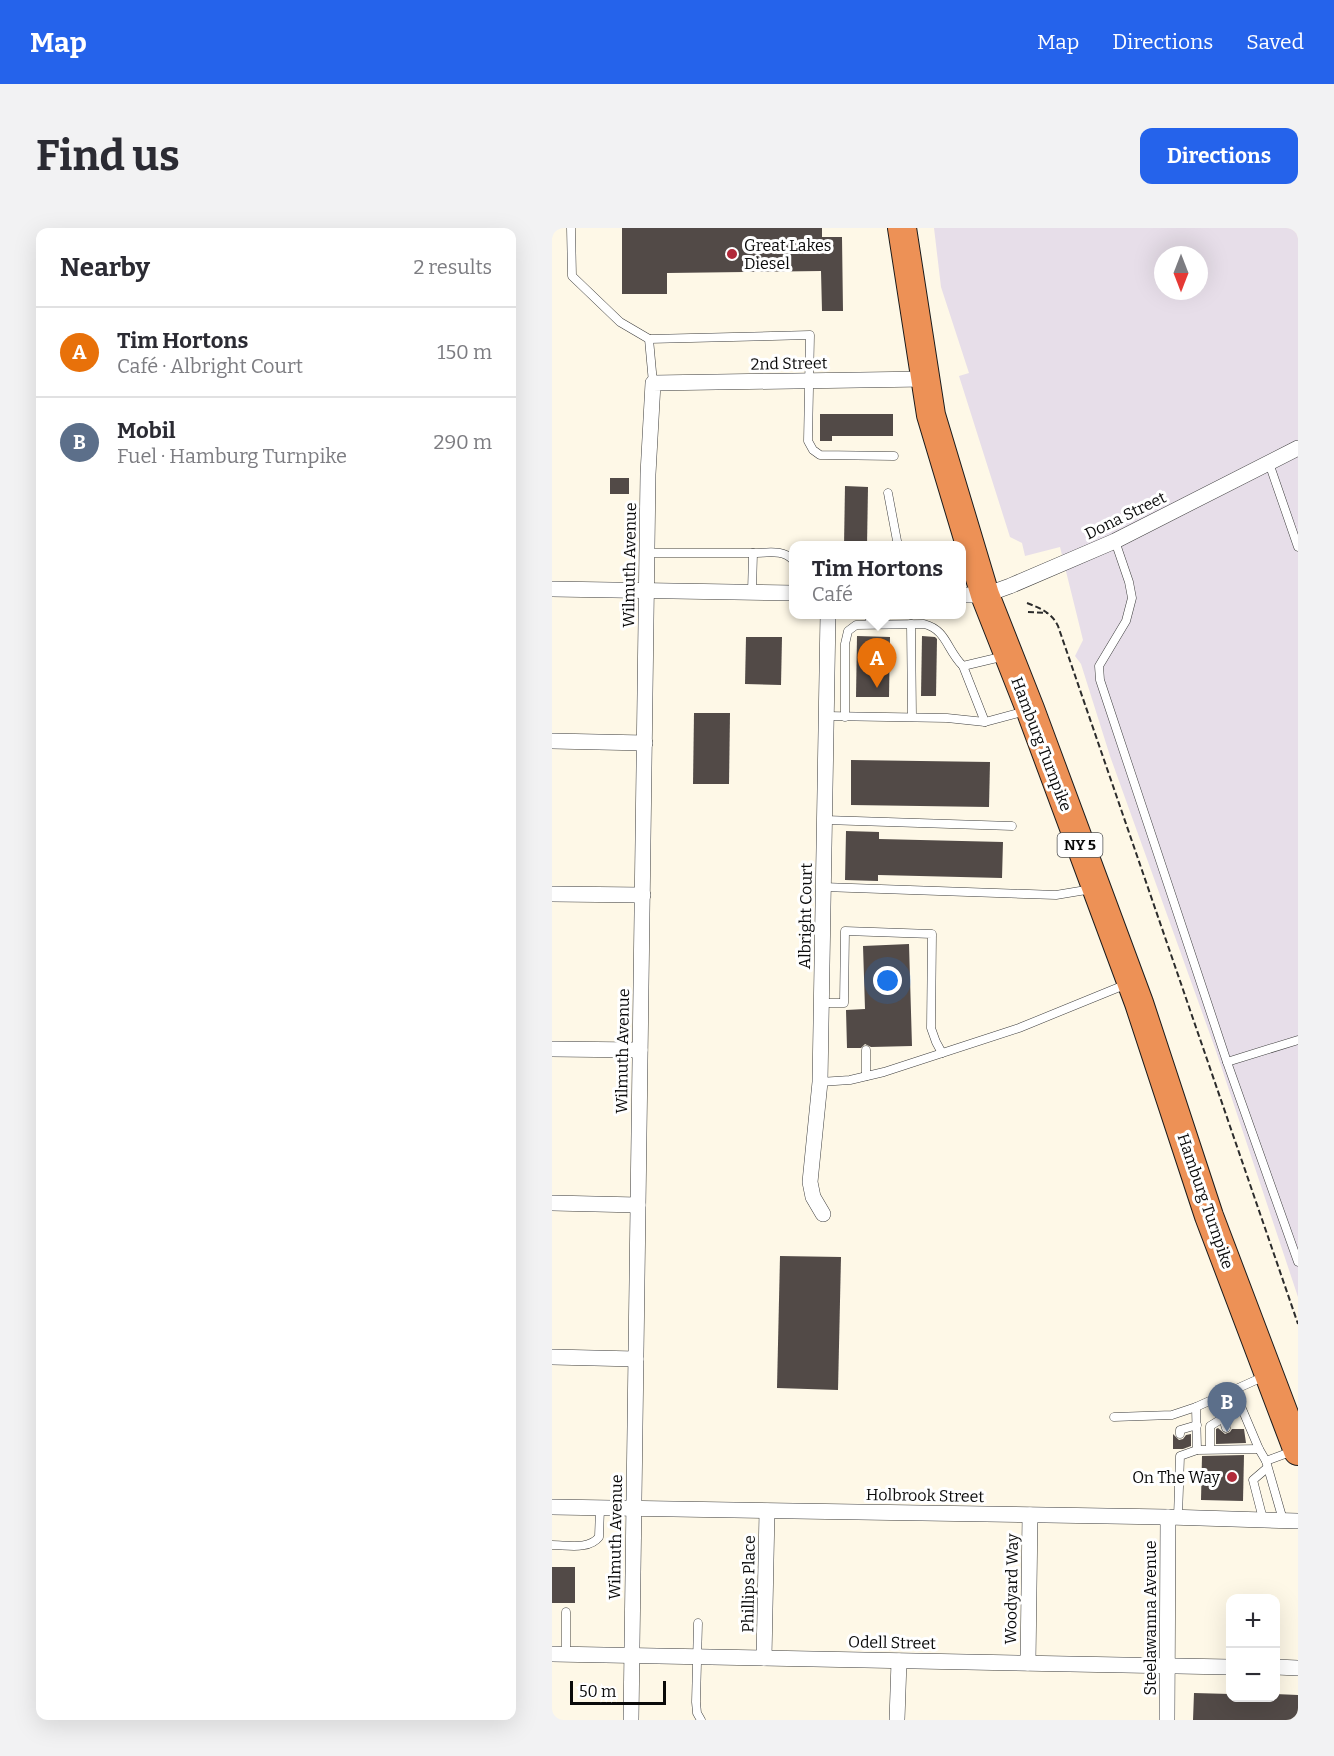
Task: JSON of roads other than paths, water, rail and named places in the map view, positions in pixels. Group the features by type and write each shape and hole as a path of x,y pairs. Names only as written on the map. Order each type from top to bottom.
{"highway":[{"name":"Hamburg Turnpike","path":"902,228 931,415 960,541"},
{"name":"Hamburg Turnpike","path":"966,565 973,595 1009,655 1030,710 1131,982 1209,1216 1298,1450"}],"street":[{"name":"2nd Street","path":"653,383 925,379"},
{"name":"Wilmuth Avenue","path":"631,1720 648,474 653,383"},
{"name":"Dona Street","path":"973,595 1010,586 1115,541 1298,448"},
{"path":"552,589 789,593"},
{"name":"Albright Court","path":"823,1214 813,1197 810,1182 818,1123 820,1082 828,619"},
{"path":"552,741 645,743"},
{"path":"552,894 643,895"},
{"path":"552,1049 640,1050"},
{"path":"552,1203 638,1205"},
{"path":"552,1357 636,1359"},
{"name":"Holbrook Street","path":"552,1507 1291,1520"},
{"name":"Phillips Place","path":"764,1658 767,1511"},
{"name":"Woodyard Way","path":"1028,1663 1030,1515"},
{"name":"Steelawanna Avenue","path":"1167,1720 1173,1517"},
{"name":"Odell Street","path":"559,1655 1226,1667"},
{"path":"897,1720 899,1661"},
{"path":"1280,1667 1298,1668"}],"lane":[{"path":"571,228 572,276 620,322 649,339 810,335 808,441 813,450 820,455 894,456"},
{"path":"649,339 653,383"},
{"path":"1269,463 1298,547"},
{"path":"888,493 897,541"},
{"path":"1115,541 1132,598 1126,621 1099,666 1100,680 1227,1062 1298,1262"},
{"path":"647,553 780,553 789,556"},
{"path":"752,592 753,554"},
{"path":"869,619 870,624"},
{"path":"911,624 912,717"},
{"path":"845,717 846,636 848,631 856,625 924,624 938,629 951,653 963,666 985,722"},
{"path":"963,666 1009,655"},
{"path":"826,716 947,718 985,722 1030,710"},
{"path":"825,820 1012,826"},
{"path":"822,887 1056,895 1097,889"},
{"path":"821,1003 844,1003 845,931 932,934 931,1028 942,1053"},
{"path":"820,1082 850,1080 942,1053 1019,1028 1131,982"},
{"path":"1227,1062 1298,1040"},
{"path":"866,1050 866,1076"},
{"path":"1114,1416 1172,1415 1196,1407 1269,1374"},
{"path":"1234,1390 1291,1520"},
{"path":"1217,1398 1226,1428"},
{"path":"1196,1407 1197,1450"},
{"path":"1210,1449 1210,1426 1223,1418"},
{"path":"1180,1434 1180,1430 1197,1425"},
{"path":"1173,1517 1180,1452 1231,1446 1259,1449"},
{"path":"1263,1519 1253,1480 1267,1465 1298,1450"},
{"path":"552,1545 584,1545 597,1540 600,1508"},
{"path":"559,1655 566,1612"},
{"path":"698,1623 697,1713 701,1720"}],"place":[{"name":"Great Lakes Diesel","path":"732,254"},
{"name":"Tim Hortons","path":"877,688"},
{"name":"Mobil","path":"1227,1432"},
{"name":"On The Way","path":"1232,1477"}]}
